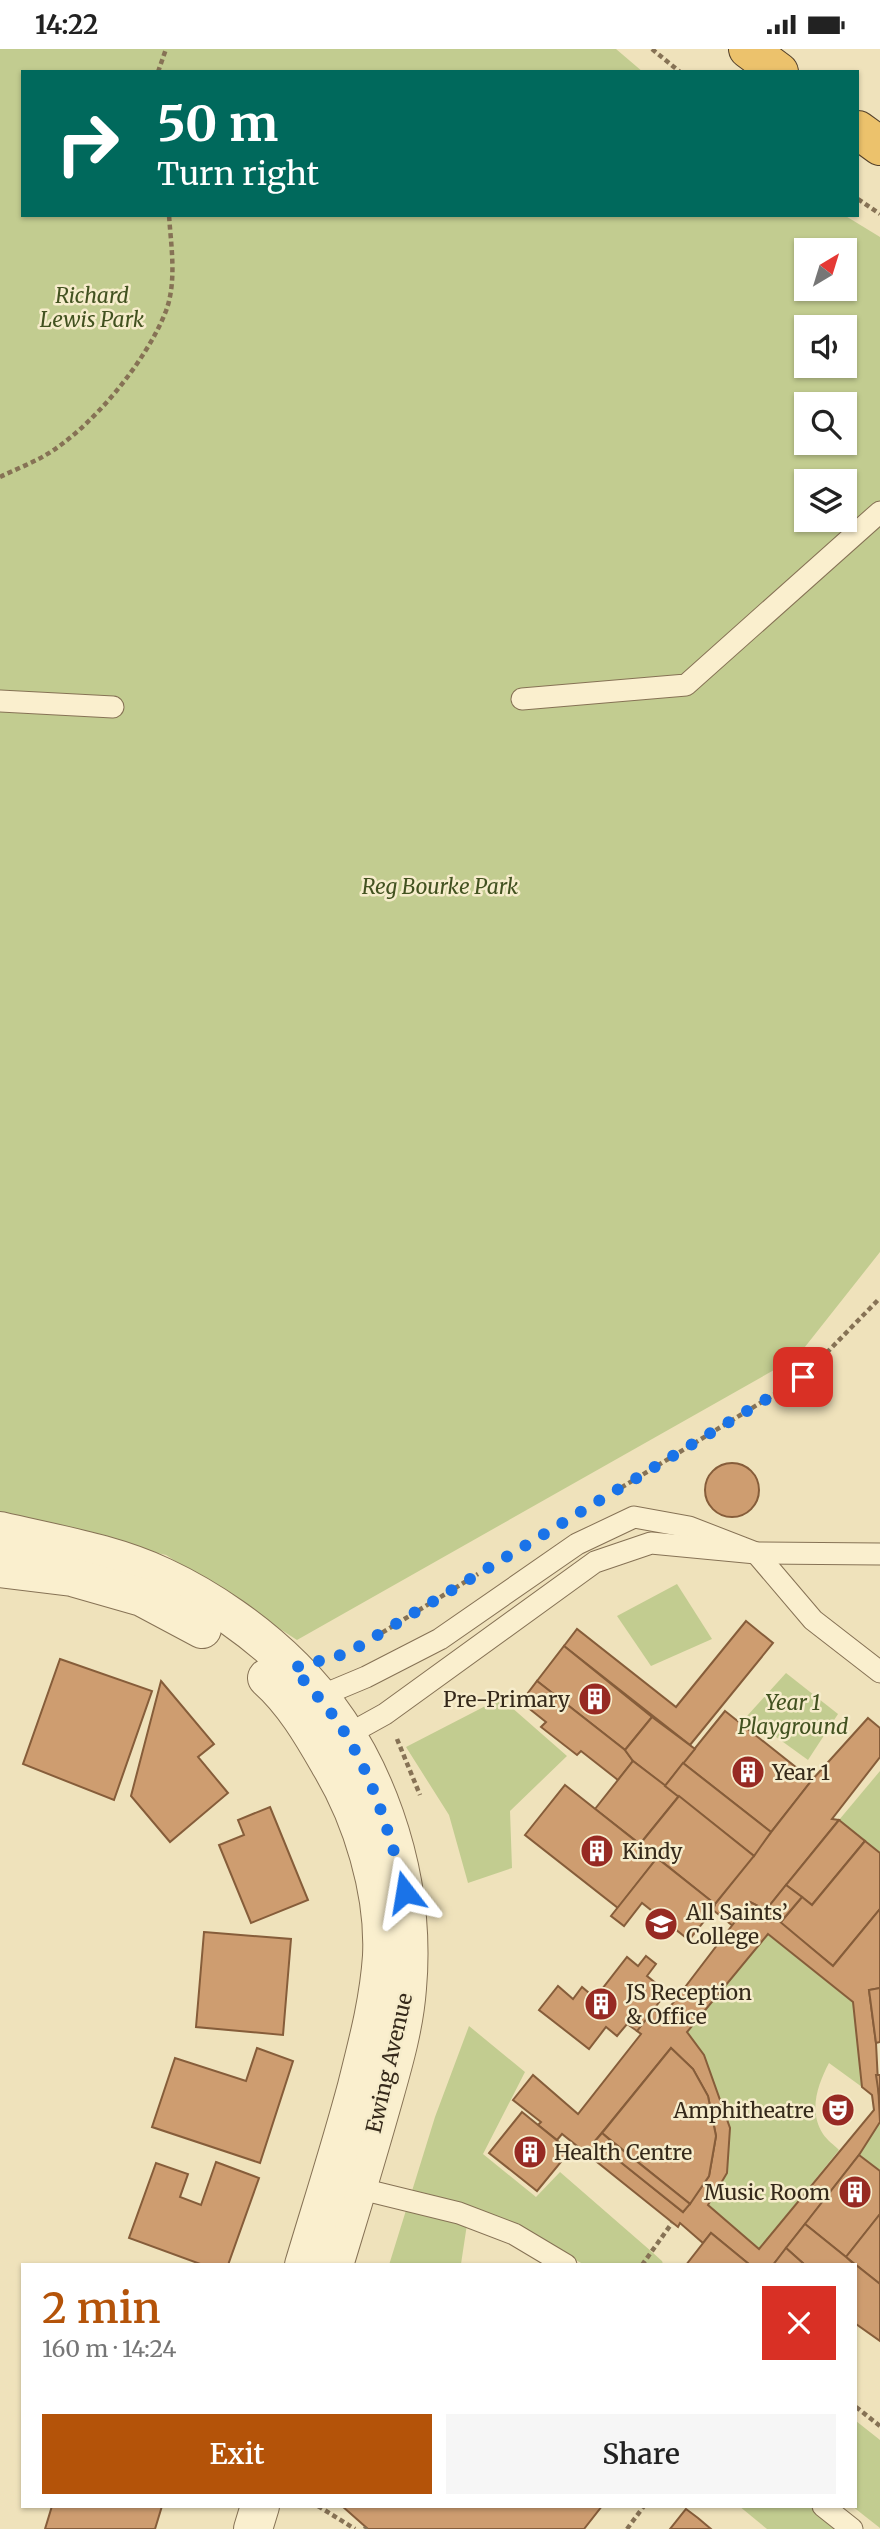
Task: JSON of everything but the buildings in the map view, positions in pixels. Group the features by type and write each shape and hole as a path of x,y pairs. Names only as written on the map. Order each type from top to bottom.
{"highway":[{"path":"748,49 776,70"},
{"path":"859,131 880,146"}],"street":[{"name":"Ewing Avenue","path":"0,1531 104,1556 162,1577 206,1601 247,1629 293,1668 306,1703 334,1743 344,1788 364,1839 379,1901 382,1953 376,2013 344,2185 334,2263"},
{"name":"Ewing Avenue","path":"0,1568 72,1577 142,1597 191,1621 237,1652 276,1686 306,1703"},
{"name":"Ewing Avenue","path":"305,2263 344,2185"},
{"path":"226,2529 232,2508"},
{"path":"253,2529 259,2508"}],"lane":[{"path":"522,699 685,685 880,512"},
{"path":"0,701 113,707"},
{"path":"306,1703 366,1677 440,1639 577,1544 635,1517 689,1527 756,1553 813,1620 880,1672"},
{"path":"334,1743 386,1714 595,1562 652,1543 756,1553 880,1554"},
{"path":"344,2185 460,2213 514,2234 563,2263"},
{"path":"826,2508 852,2529"}],"path":[{"path":"159,70 166,49"},
{"path":"652,49 678,70"},
{"path":"859,200 880,214"},
{"path":"0,477 44,456 83,428 142,356 169,299 172,277 169,217"},
{"path":"612,1493 803,1377 880,1298"},
{"path":"372,1638 480,1573"},
{"path":"643,2263 673,2223"},
{"path":"857,2409 880,2426"},
{"path":"321,2508 355,2529"},
{"path":"626,2529 642,2508"}],"green space":[{"name":"Reg Bourke Park","path":"0,49 616,49 641,70 21,70 21,217 847,217 880,237 880,1252 797,1357 297,1640 166,1555 0,1516"},
{"path":"677,1584 712,1639 651,1666 617,1616"},
{"name":"Year 1 Playground","path":"786,1673 838,1714 808,1760 747,1716"},
{"path":"501,1698 567,1756 510,1811 512,1868 468,1883 449,1815 406,1747"},
{"path":"880,1771 880,1853 839,1820"},
{"path":"768,1934 853,2002 862,2087 829,2063 818,2089 816,2116 823,2134 839,2150 759,2249 708,2205 730,2128 704,2055 687,2032"},
{"path":"469,2026 525,2072 483,2154 536,2197 560,2172 663,2263 581,2263 552,2247 469,2211 461,2263 390,2263 435,2117"},
{"path":"880,2122 880,2171 859,2155"},
{"path":"857,2422 880,2440 880,2528 855,2508 857,2508"},
{"path":"741,2508 812,2508 838,2529 767,2529"}],"place":[{"name":"Pre-Primary","path":"595,1699"},
{"name":"Year 1","path":"748,1772"},
{"name":"Kindy","path":"597,1851"},
{"name":"All Saints’ College","path":"661,1924"},
{"name":"JS Reception & Office","path":"601,2004"},
{"name":"Amphitheatre","path":"838,2110"},
{"name":"Health Centre","path":"530,2152"},
{"name":"Music Room","path":"855,2192"}],"route":[{"path":"405,1892 388,1826 368,1776 336,1719 293,1668 348,1653 803,1377"}],"park label":[{"name":"Richard Lewis Park","path":"92,307"}]}
